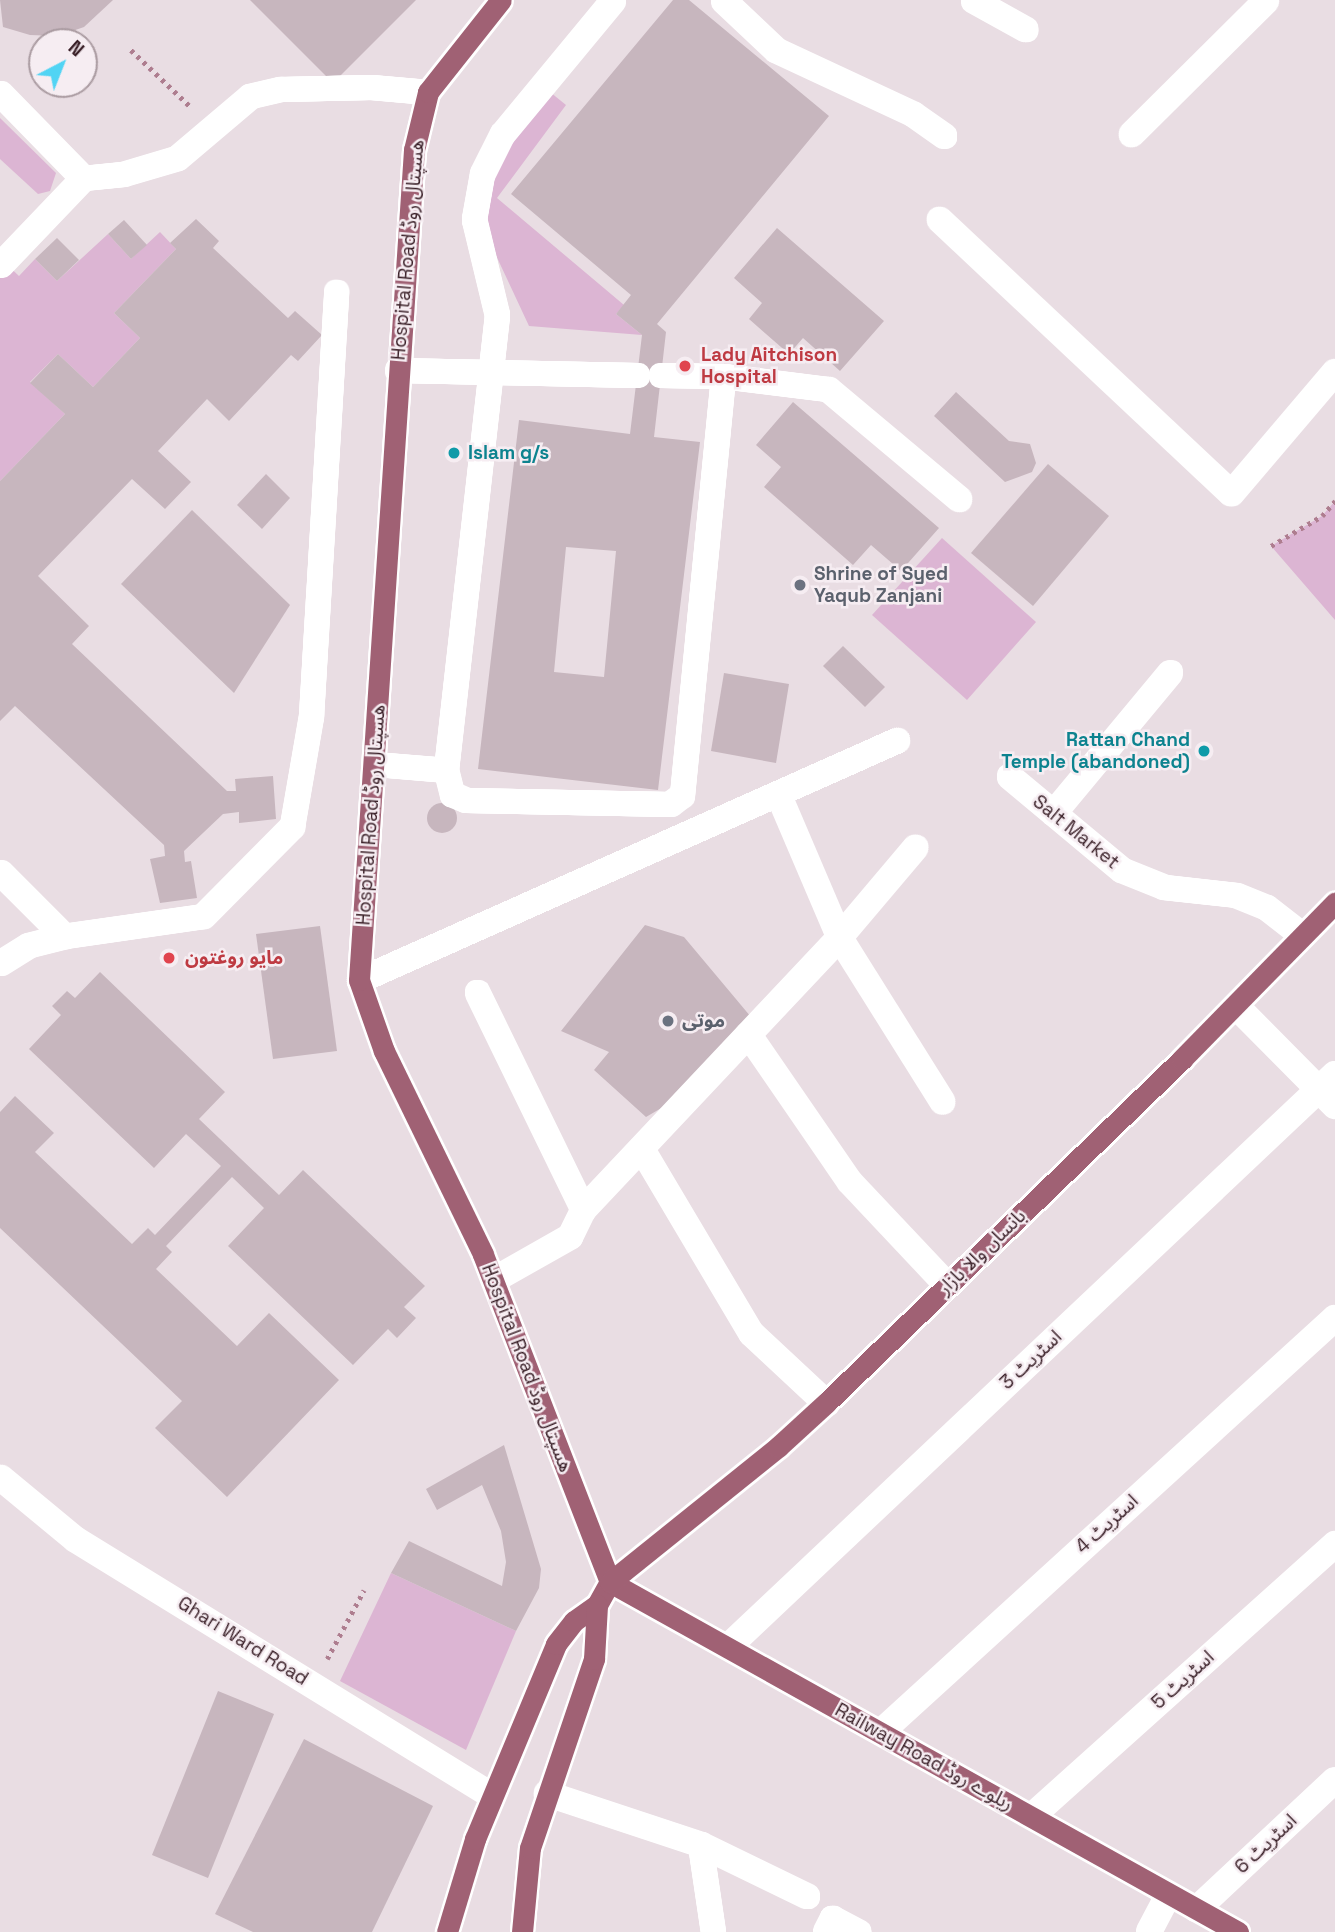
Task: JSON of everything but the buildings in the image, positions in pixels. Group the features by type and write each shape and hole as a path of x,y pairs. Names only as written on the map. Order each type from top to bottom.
{"main road":[{"name":"Hospital Road ھسپتال روڈ","path":"501,0 428,92 415,150 397,370 375,764 359,980 384,1051 494,1279 610,1582"},
{"name":"بانساں والا بازار","path":"610,1582 778,1447 826,1403 1236,1006 1335,902"},
{"name":"Railway Road ریلوے روڈ","path":"610,1582 1238,1932"},
{"path":"447,1932 461,1876 556,1644 574,1621 597,1605 610,1582"},
{"path":"522,1932 530,1848 546,1793 594,1659 597,1605"}],"street":[{"path":"613,0 502,134 482,174 474,219 497,315 446,770 449,790 466,800 670,804 682,795 723,376"},
{"path":"723,0 776,50 914,114 944,136"},
{"path":"973,0 1025,29"},
{"path":"1131,134 1266,0"},
{"path":"0,265 83,178 123,174 177,158 250,96 281,89 371,87 428,92"},
{"path":"0,93 83,178"},
{"path":"939,219 1231,493 1335,371"},
{"path":"0,963 29,945 64,936 203,916 292,826 311,716 336,292"},
{"path":"397,370 637,375"},
{"path":"660,375 723,376 828,389 959,499"},
{"path":"1053,813 1170,671"},
{"path":"359,980 897,740"},
{"path":"375,764 446,770"},
{"name":"Salt Market","path":"1009,776 1122,870 1164,887 1236,895 1266,907 1302,935"},
{"path":"778,794 839,937 942,1101"},
{"path":"494,1279 570,1236 583,1209 839,937 915,847"},
{"path":"0,872 64,936"},
{"path":"477,992 583,1209"},
{"path":"1236,1006 1335,1106"},
{"path":"748,1034 849,1181 947,1285"},
{"name":"اسٹریٹ 3","path":"727,1647 1335,1073"},
{"path":"641,1148 751,1333 826,1403"},
{"name":"اسٹریٹ 4","path":"880,1732 1335,1317"},
{"name":"Ghari Ward Road","path":"0,1477 75,1539 492,1796"},
{"name":"اسٹریٹ 5","path":"1031,1816 1335,1543"},
{"name":"اسٹریٹ 6","path":"1196,1909 1335,1779"},
{"path":"546,1793 700,1844 807,1896"},
{"path":"700,1844 713,1932"},
{"path":"1148,1932 1168,1894"},
{"path":"825,1932 832,1918 858,1932"}],"path":[{"path":"131,50 213,128"},
{"path":"1271,546 1322,516 1335,501"},
{"path":"314,1685 364,1590"}],"shaded area":[{"path":"550,92 566,105 497,198 624,305 616,314 642,335 529,326 493,249 485,206 496,164"},
{"path":"0,118 56,173 50,191 38,194 0,159"},
{"path":"160,232 176,249 114,313 140,338 93,387 58,354 30,382 65,414 0,481 0,258 19,276 35,259 57,281 108,234 131,259"},
{"path":"1335,501 1335,620 1271,546 1322,516"},
{"path":"942,538 1036,622 967,700 872,615"},
{"path":"391,1573 516,1631 466,1750 340,1681"}],"place":[{"name":"Lady Aitchison Hospital","path":"685,366"},
{"name":"Islam g/s","path":"454,453"},
{"name":"Shrine of Syed Yaqub Zanjani","path":"800,585"},
{"name":"Rattan Chand Temple (abandoned)","path":"1204,751"},
{"name":"مایو روغتون","path":"169,958"},
{"name":"موتی","path":"668,1021"}]}
